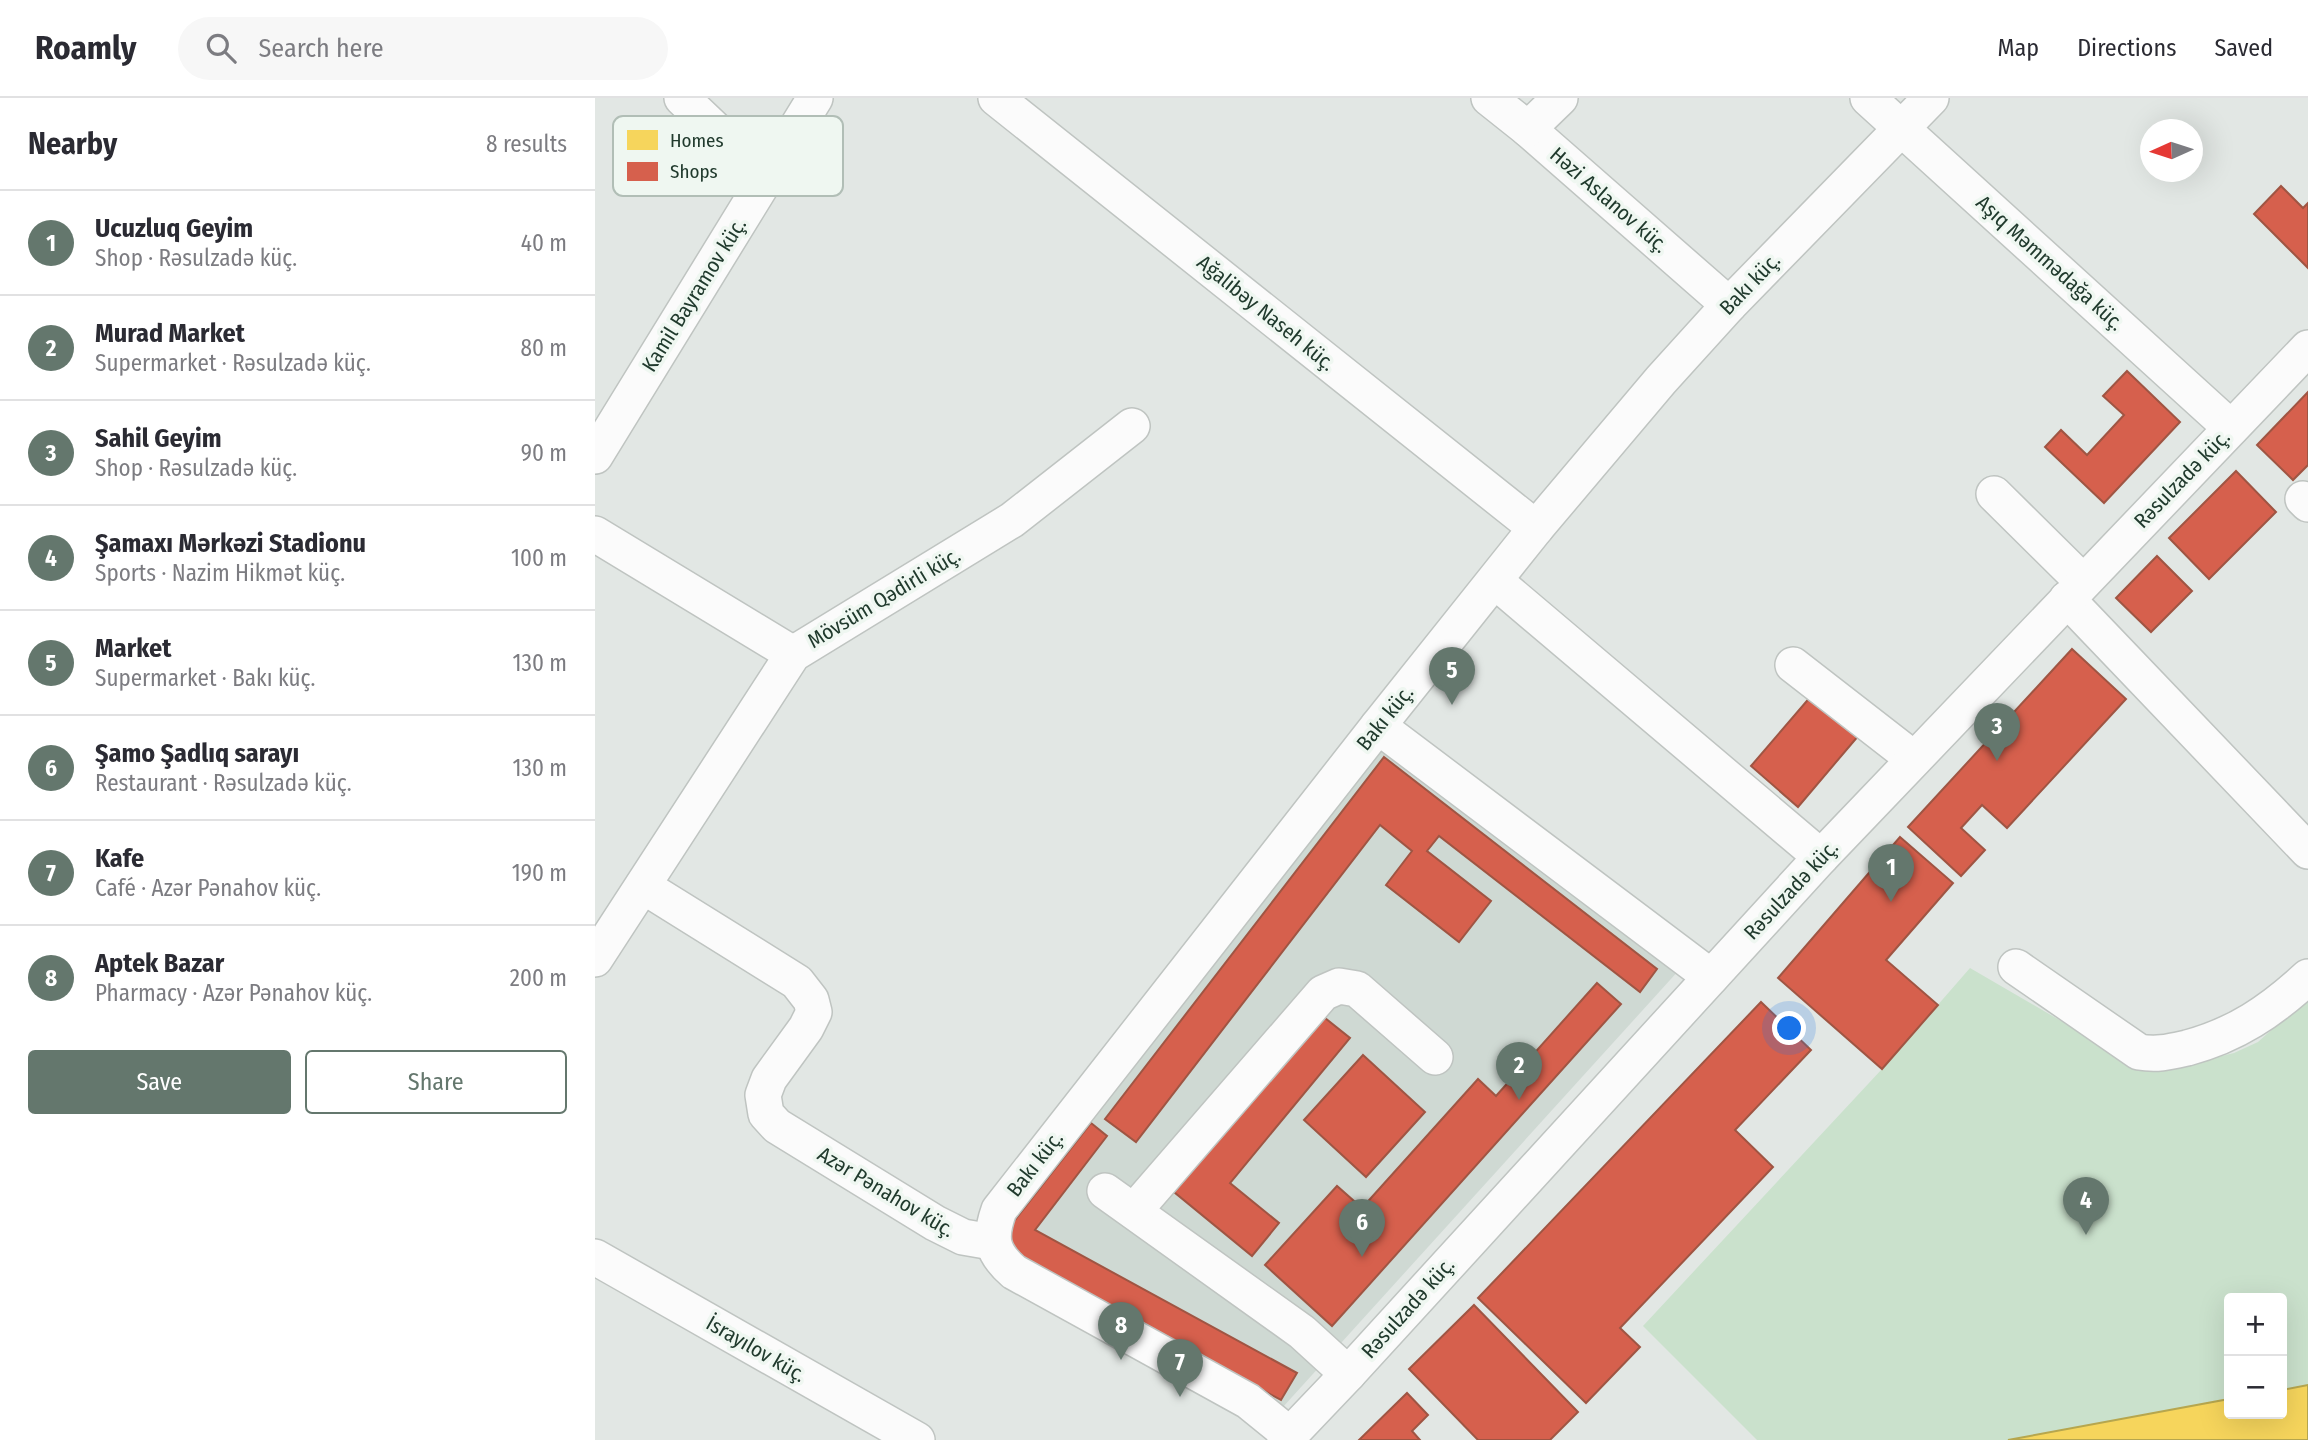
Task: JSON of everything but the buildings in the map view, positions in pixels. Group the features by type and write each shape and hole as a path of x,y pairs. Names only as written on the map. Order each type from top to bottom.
{"street":[{"path":"682,98 701,116"},
{"name":"Kamil Bayramov küç.","path":"804,116 815,98"},
{"name":"Ağalibəy Naseh küç.","path":"996,98 1536,528"},
{"name":"Həzi Aslanov küç.","path":"1489,98 1528,129 1728,305"},
{"path":"1528,129 1560,98"},
{"name":"Aşıq Məmmədağa küç.","path":"1868,98 2231,428"},
{"name":"Bakı küç.","path":"992,1242 992,1227 999,1210 1536,528 1728,305 1931,98"},
{"name":"Kamil Bayramov küç.","path":"595,456 755,196"},
{"name":"Rəsulzadə küç.","path":"1287,1438 1821,857 2308,348"},
{"name":"Mövsüm Qədirli küç.","path":"595,959 793,654 1012,520 1132,426"},
{"path":"1994,494 2075,591 2308,851"},
{"path":"595,534 793,654"},
{"path":"1495,581 1821,857"},
{"path":"1793,665 1914,759"},
{"path":"1378,726 1711,977"},
{"name":"Azər Pənahov küç.","path":"643,886 797,982 811,1000 814,1012 806,1028 769,1079 763,1095 766,1114 777,1126 936,1223 963,1237 992,1242"},
{"path":"2016,967 2139,1052 2158,1055 2216,1040 2281,1002 2308,977"},
{"path":"1134,1210 1323,993 1339,986 1357,989 1435,1057"},
{"path":"1105,1191 1302,1332 1348,1374"},
{"path":"992,1242 1003,1262 1014,1272 1248,1401 1268,1415 1287,1438"},
{"name":"İsrayılov küç.","path":"595,1257 917,1440"}],"shaded area":[{"path":"1382,746 1680,969 1283,1407 1008,1221"}],"green space":[{"path":"1970,968 2135,1064 2160,1071 2234,1053 2258,1042 2308,997 2308,1440 1757,1440 1643,1326 1882,1069"}],"place":[{"name":"Market","path":"1452,705"},
{"name":"Sahil Geyim","path":"1997,761"},
{"name":"Ucuzluq Geyim","path":"1891,902"},
{"name":"Murad Market","path":"1519,1100"},
{"name":"Şamaxı Mərkəzi Stadionu","path":"2086,1235"},
{"name":"Şamo Şadlıq sarayı","path":"1362,1257"},
{"name":"Aptek Bazar","path":"1121,1360"},
{"name":"Kafe","path":"1180,1397"}]}
